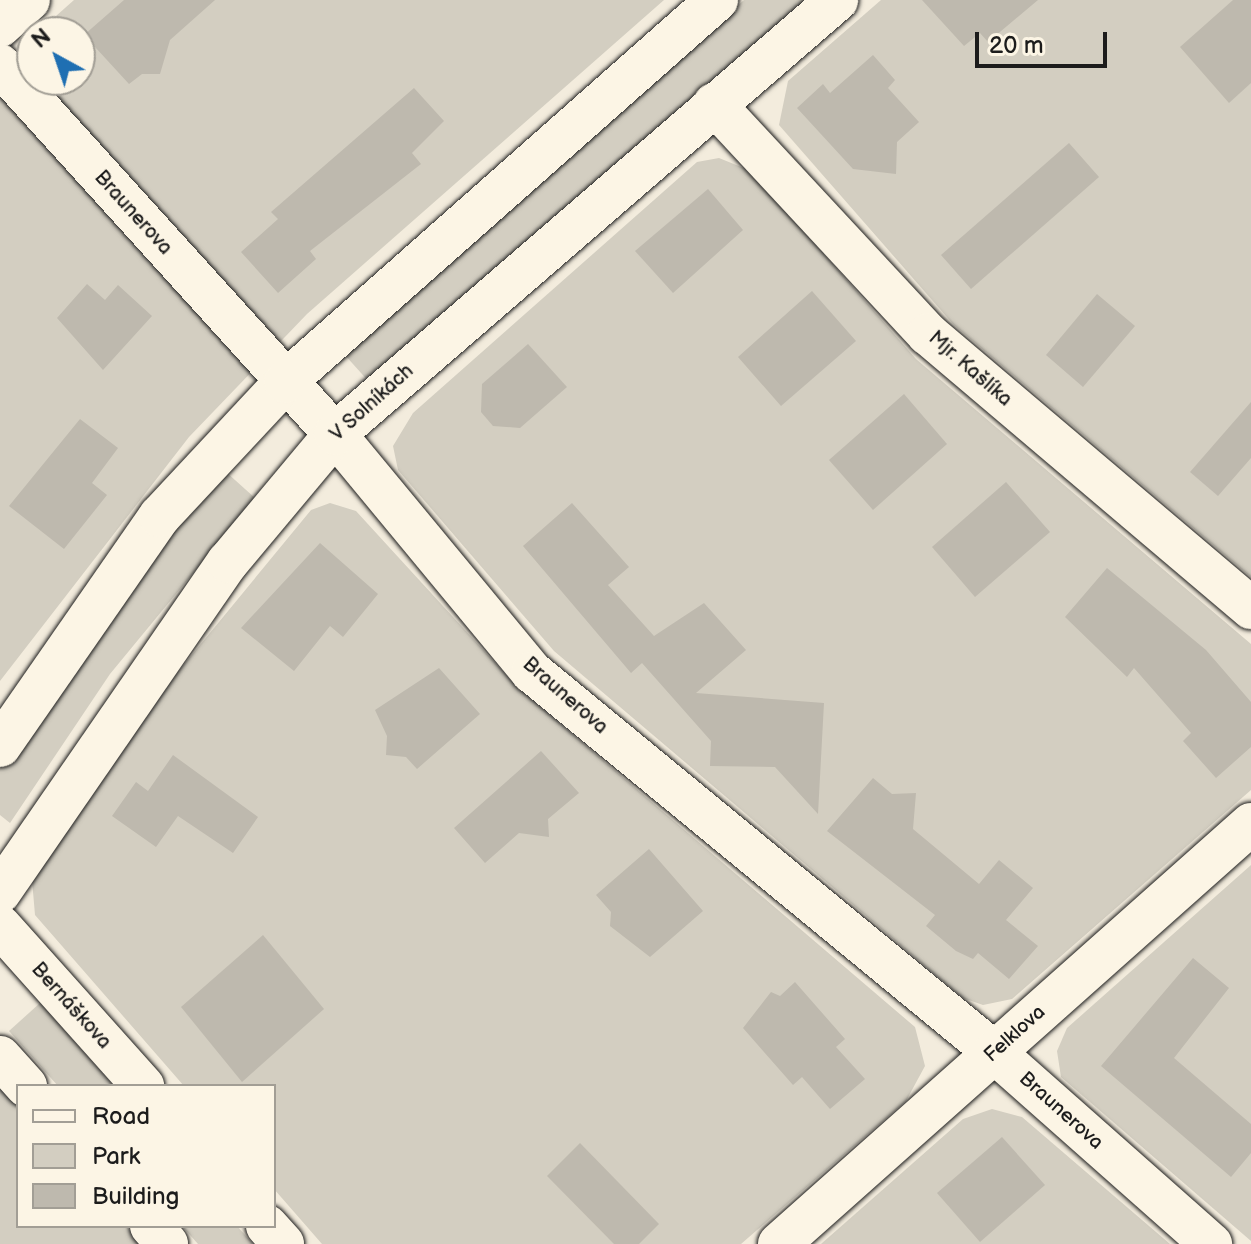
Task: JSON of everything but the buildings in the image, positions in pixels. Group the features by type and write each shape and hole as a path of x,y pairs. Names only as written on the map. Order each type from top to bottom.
{"street":[{"path":"0,26 29,0"},
{"path":"0,746 160,516 285,382 717,0"},
{"name":"V Solníkách","path":"0,892 228,562 335,434 837,0"},
{"name":"Braunerova","path":"0,65 335,434 532,672 994,1052 1211,1244"},
{"name":"Mjr. Kašlíka","path":"714,104 928,334 1251,608"},
{"name":"Felklova","path":"779,1244 1251,824"},
{"name":"Bernáškova","path":"0,926 141,1084"},
{"path":"0,1057 24,1084"},
{"path":"153,1228 167,1244"},
{"path":"269,1228 283,1244"}],"green space":[{"path":"74,0 664,0 307,314 189,437 0,681 0,65 16,51 16,96 96,96 96,16 56,16"},
{"path":"744,0 806,0 370,383 344,354"},
{"path":"881,0 1251,0 1251,577 953,324 779,125 788,81"},
{"path":"719,158 751,171 916,359 1251,644 1251,790 1012,999 983,1005 963,998 554,651 398,470 393,446 413,413 697,162"},
{"path":"225,471 255,498 110,674 10,823 0,815 0,769 79,646"},
{"path":"330,503 356,511 517,687 915,1027 925,1066 906,1101 741,1244 322,1244 276,1191 276,1084 182,1084 35,915 32,880 177,673 311,510"},
{"path":"1251,865 1251,1241 1061,1077 1057,1051 1067,1028"},
{"path":"40,1003 112,1084 56,1084 9,1031"},
{"path":"0,1087 16,1099 16,1228 128,1228 142,1244 0,1244"},
{"path":"992,1109 1022,1117 1170,1244 821,1244 963,1119"},
{"path":"184,1228 239,1228 253,1244 198,1244"}]}
